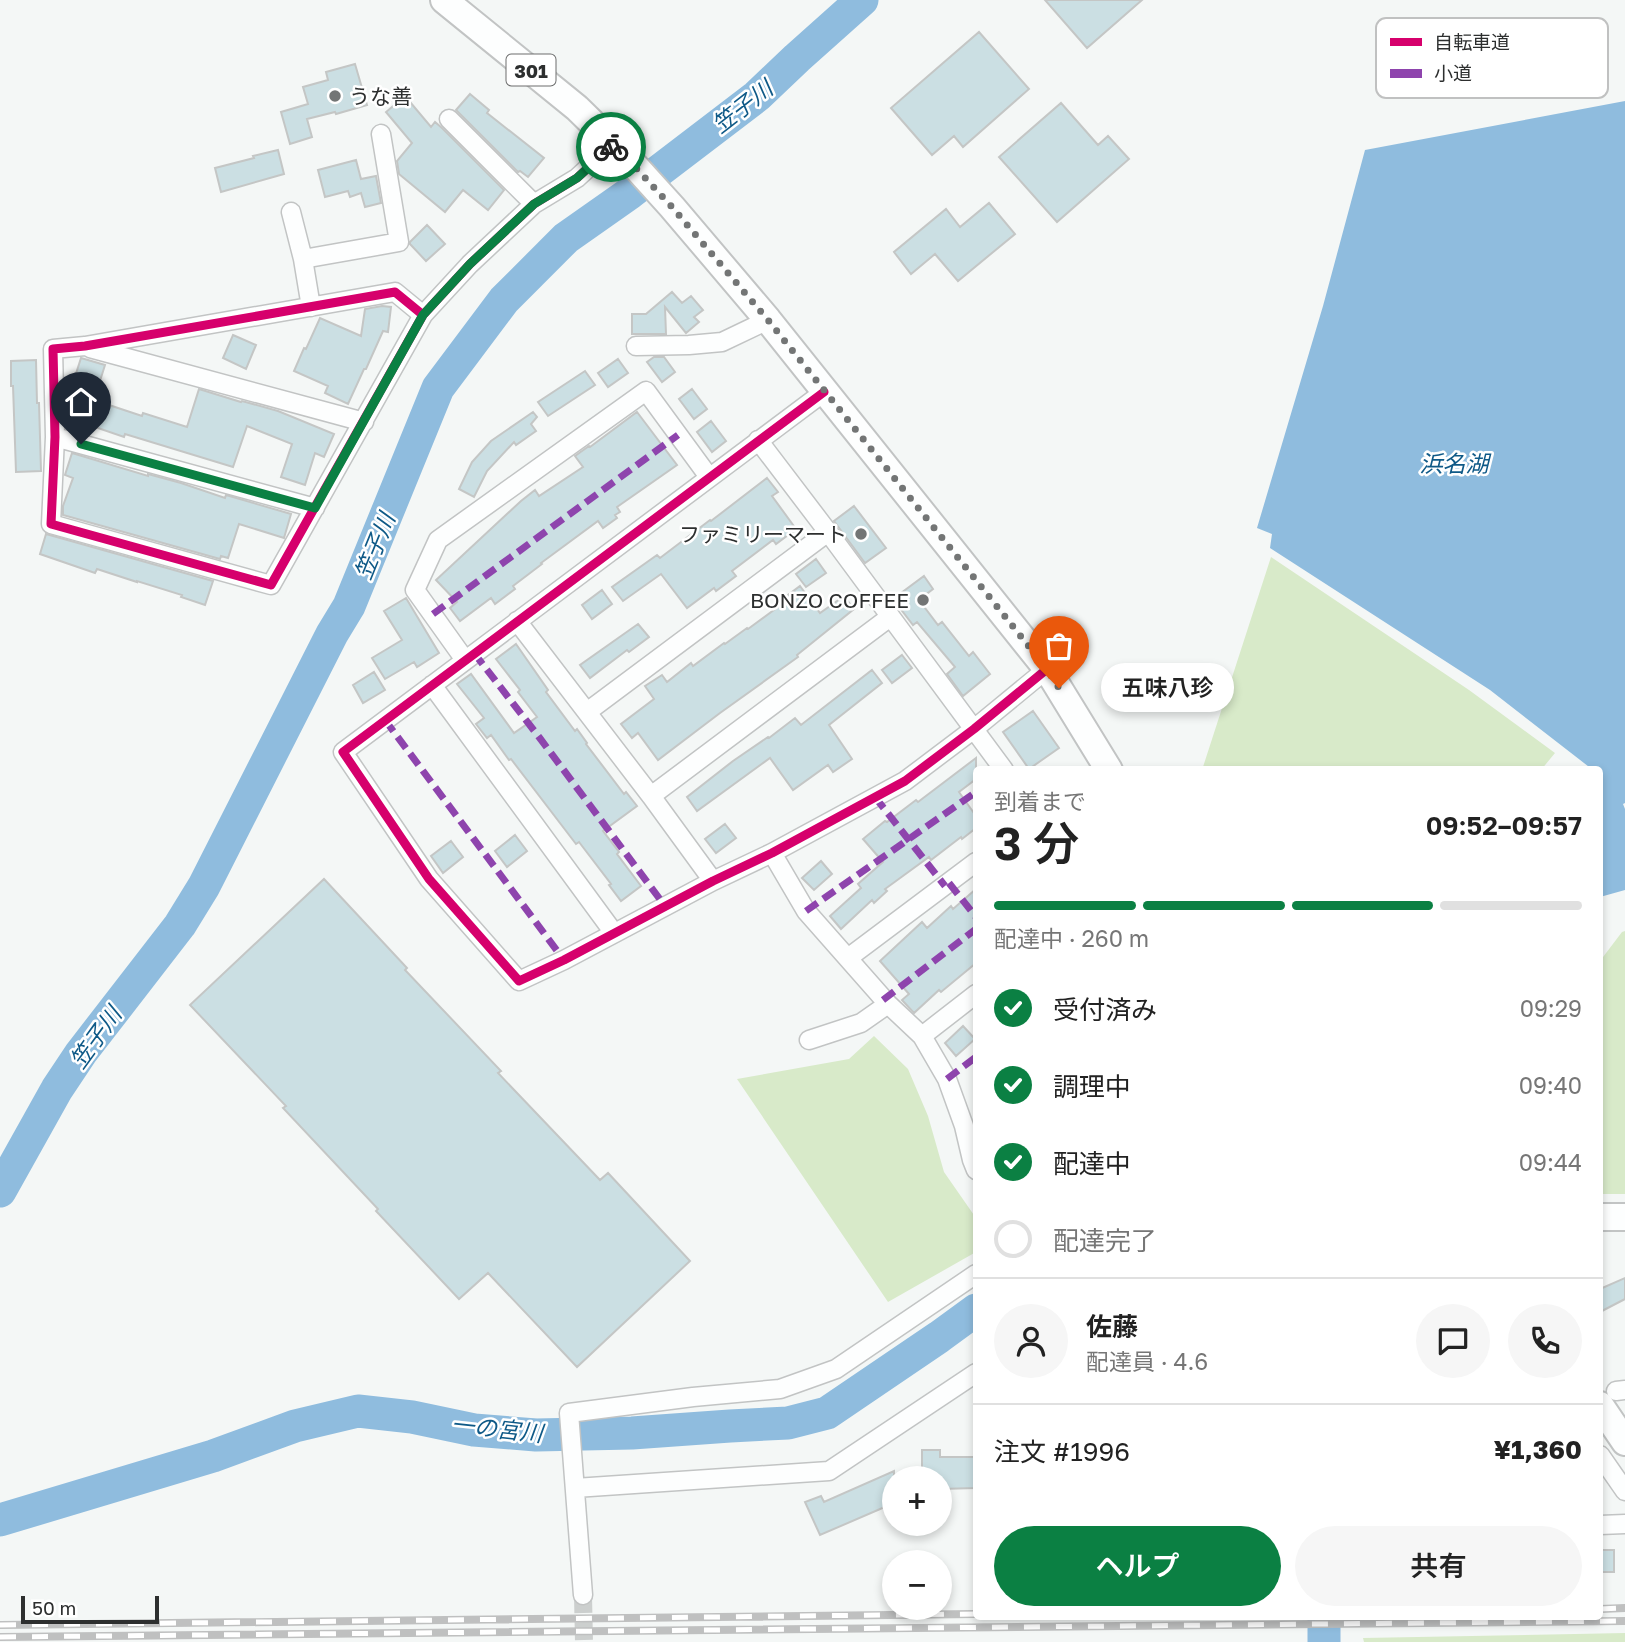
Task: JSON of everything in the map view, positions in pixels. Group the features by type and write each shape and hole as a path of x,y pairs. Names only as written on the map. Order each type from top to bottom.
{"highway":[{"name":"301","path":"444,0 577,108 672,207 768,320 1047,669 1107,766"},
{"path":"1603,1217 1625,1217"},
{"path":"1615,1396 1625,1442"}],"street":[{"path":"449,119 534,204"},
{"path":"303,259 399,242 380,134"},
{"path":"423,315 395,292 85,346 53,349 55,437 51,524 271,585 423,315 470,264 534,204 619,150"},
{"path":"291,212 311,307"},
{"path":"636,346 722,341 768,320"},
{"path":"85,346 364,422"},
{"path":"466,660 415,590 438,540 646,391 709,477"},
{"path":"824,392 343,752 429,879 519,981 772,853 905,781 1047,669"},
{"path":"55,437 315,508"},
{"path":"758,440 1001,766"},
{"path":"587,712 828,532"},
{"path":"651,796 890,617"},
{"path":"517,621 713,881"},
{"path":"432,685 614,933"},
{"path":"772,853 806,911 888,1004 922,1036 970,1123 973,1162"},
{"path":"848,958 973,864"},
{"path":"922,1036 973,996"},
{"path":"809,1040 861,1023 888,1004"},
{"path":"583,1595 569,1413 780,1389 835,1369 973,1276"},
{"path":"575,1488 829,1471 973,1375"},
{"path":"1603,1459 1625,1491"},
{"path":"1603,1525 1625,1524"}],"green space":[{"path":"1271,557 1469,690 1555,753 1544,766 1203,766"},
{"path":"1625,931 1625,1194 1603,1194 1603,957"},
{"path":"874,1036 908,1069 928,1116 944,1172 973,1214 973,1254 888,1302 737,1079 849,1059"},
{"path":"1625,1633 1625,1642 1364,1642 1363,1638"}],"water":[{"name":"浜名湖","path":"1625,101 1625,890 1603,896 1603,766 1588,766 1490,690 1270,548 1272,534 1257,528 1323,306 1365,150"}],"building":[{"path":"1045,0 1142,0 1087,48"},
{"path":"979,32 1029,89 963,147 954,136 932,155 891,108"},
{"name":"うな善","path":"355,64 367,105 307,119 312,137 290,144 281,112 308,104 303,87 328,80 326,72"},
{"path":"470,94 489,110 487,113 544,158 528,177 518,172 456,110"},
{"path":"405,96 431,127 435,122 442,128 504,190 488,210 463,190 445,212 399,174 397,161 412,143 386,112"},
{"path":"1061,103 1098,145 1108,136 1129,159 1057,222 999,157"},
{"path":"278,150 284,174 221,192 215,168"},
{"path":"356,160 361,179 376,176 381,203 365,207 361,193 350,197 348,191 325,197 318,170"},
{"path":"989,203 1015,234 958,281 935,254 911,274 894,252 946,209 960,227"},
{"path":"427,225 445,244 426,261 410,242"},
{"path":"672,292 682,303 691,296 703,310 694,317 699,322 686,333 665,307 666,334 632,334 632,314 646,314"},
{"path":"391,307 388,332 383,331 348,404 325,393 328,386 294,371 320,318 361,336 365,309"},
{"path":"233,335 256,345 246,369 223,358"},
{"path":"654,357 664,357 675,372 662,382 647,362"},
{"path":"81,358 105,365 94,400 142,416 143,413 187,427 199,389 278,411 334,434 324,457 315,453 305,485 281,477 292,444 247,426 233,467 125,434 124,437 66,417 66,405"},
{"path":"618,359 628,373 608,387 598,373"},
{"path":"36,360 41,471 16,472 11,361"},
{"path":"585,371 595,385 548,416 538,402"},
{"path":"692,389 707,409 694,419 679,399"},
{"path":"533,412 537,417 531,424 536,431 516,445 514,442 487,471 474,497 459,489 472,462 491,441"},
{"path":"637,412 677,465 617,507 620,512 615,515 617,518 603,528 598,521 541,563 513,586 515,589 495,604 491,598 460,621 450,608 457,602 436,580 535,490 539,496 583,467 575,456"},
{"path":"711,421 726,441 712,452 697,432"},
{"path":"72,453 225,498 226,495 291,514 284,538 239,524 228,558 221,556 220,559 63,515 63,506 73,478 65,475"},
{"path":"767,478 778,492 772,496 796,529 776,544 773,540 732,571 736,576 716,591 714,588 687,608 661,574 623,601 612,587 657,555 660,558"},
{"path":"854,506 886,548 865,563 834,521"},
{"path":"46,534 213,581 205,605 137,581 97,569 95,573 40,554"},
{"path":"816,559 826,573 806,587 796,574"},
{"path":"924,576 933,589 919,600 938,625 942,622 969,656 973,652 990,674 963,696 947,674 955,667 917,622 913,625 893,599"},
{"path":"800,586 820,613 844,596 854,609 797,655 798,657 658,760 638,733 632,738 621,724 654,699 645,686 662,675 667,682 691,663 693,666 782,604 780,601"},
{"path":"602,590 612,604 592,619 582,605"},
{"path":"406,598 439,653 417,667 414,662 385,679 372,658 402,640 384,611"},
{"path":"638,624 649,637 590,678 580,665"},
{"path":"516,644 548,690 546,692 575,731 577,729 624,794 626,792 637,806 603,831 641,886 621,901 579,842 576,844 491,735 487,738 476,724 484,718 457,684 471,674 514,733 537,717 496,659"},
{"path":"902,655 912,668 892,683 882,670"},
{"path":"872,670 882,683 829,725 852,759 833,772 828,765 793,790 770,758 697,811 687,797 795,718 801,725"},
{"path":"374,672 385,690 363,703 353,685"},
{"path":"1033,711 1059,748 1033,766 1027,766 1003,732"},
{"path":"976,758 973,781 959,792 973,812 973,830 931,860 929,857 885,889 887,891 874,903 872,900 841,929 830,916 861,888 858,884 883,862 863,839 916,800 918,802"},
{"path":"725,824 736,838 716,853 705,839"},
{"path":"515,835 527,851 507,867 495,851"},
{"path":"451,841 463,857 443,873 431,856"},
{"path":"821,861 832,874 814,890 802,878"},
{"path":"324,879 407,968 405,970 501,1071 498,1073 600,1180 608,1173 690,1261 577,1367 488,1273 459,1299 283,1108 286,1106 190,1005"},
{"path":"973,892 973,965 941,992 939,990 914,1013 902,1000 909,994 880,961 922,922 927,928 951,906 953,909"},
{"path":"963,1026 973,1037 973,1041 956,1056 945,1043"},
{"path":"1625,1278 1625,1299 1603,1310 1603,1288"},
{"path":"922,1450 940,1450 940,1457 973,1457 973,1488 952,1489 952,1466 922,1466"},
{"path":"882,1476 882,1508 820,1535 805,1502 821,1496 824,1502"},
{"path":"1603,1550 1614,1550 1614,1572 1603,1572"}],"waterway":[{"name":"笠子川","path":"0,1191 57,1089 81,1053 180,925 204,886 332,634 349,606 438,388 504,300 566,238 757,96 862,0"},
{"name":"一の宮川","path":"0,1520 213,1456 295,1426 358,1411 412,1417 474,1430 536,1435 632,1433 788,1423 827,1413 973,1312"},
{"path":"1324,1620 1324,1642"}],"tunnel":[{"path":"583,1595 584,1642"}],"railway":[{"path":"1603,1609 1625,1608"},
{"path":"0,1625 973,1614"},
{"path":"0,1637 1625,1621"}],"marked path":[{"path":"433,614 678,435"},
{"path":"474,653 665,906"},
{"path":"385,720 564,960"},
{"path":"806,911 973,794"},
{"path":"875,797 945,886"},
{"path":"949,883 973,913"},
{"path":"883,1000 973,931"},
{"path":"947,1079 973,1059"}],"cycle path":[{"path":"423,315 395,292 85,346 53,349 55,437 51,524 271,585 423,315 470,264 534,204 577,178 614,144"},
{"path":"824,392 343,752 429,879 519,981 772,853 905,781 1047,669"}],"way so far":[{"path":"611,147 614,144 672,207 768,320 1047,669 1059,688"}],"place":[{"name":"うな善","path":"335,96"},
{"name":"ファミリーマート","path":"861,534"},
{"name":"BONZO COFFEE","path":"923,600"},
{"name":"五味八珍","path":"1059,688"}],"route":[{"path":"81,444 315,508 423,315 470,264 534,204 577,178 611,147"}]}
